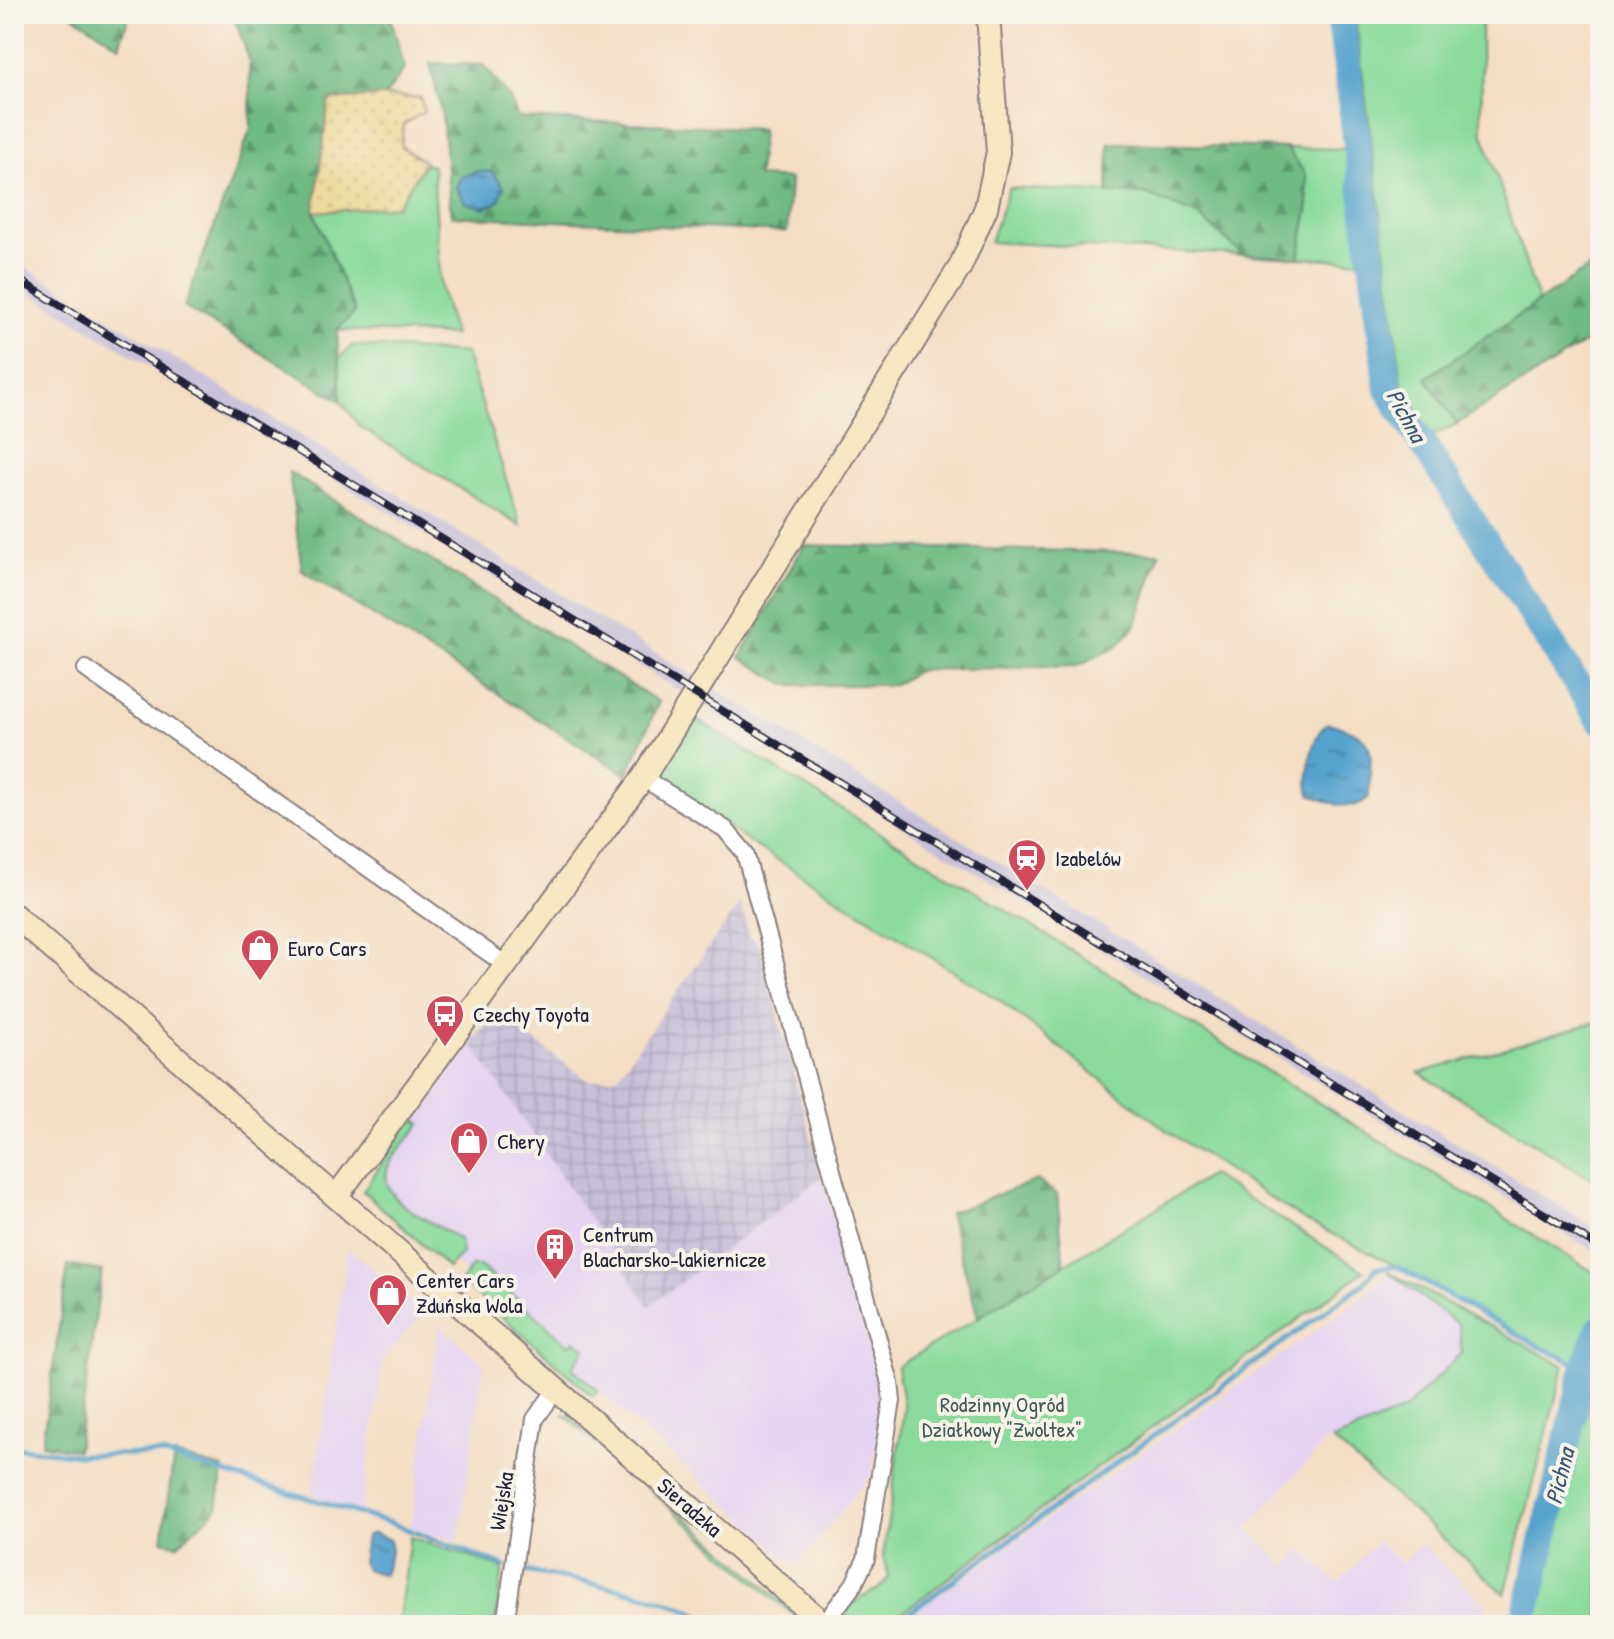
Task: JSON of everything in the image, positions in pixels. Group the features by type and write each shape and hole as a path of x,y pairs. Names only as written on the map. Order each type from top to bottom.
{"street":[{"path":"336,1197 643,778 960,267 976,234 994,179 998,152 988,14"},
{"path":"86,669 506,965"},
{"path":"643,778 725,829 745,853 890,1383 892,1401 866,1559 854,1584 824,1624"},
{"name":"Sieradzka","path":"14,915 824,1624"},
{"name":"Wiejska","path":"505,1625 535,1419 556,1390"}],"shaded area":[{"path":"14,260 695,677 685,694 14,283"},
{"path":"710,686 1600,1231 1600,1255 700,703"},
{"path":"740,903 749,936 759,944 822,1177 649,1306 471,1043 495,1012 589,1081 617,1077"},
{"path":"471,1043 649,1306 822,1177 883,1398 872,1474 797,1566 370,1187"},
{"path":"348,1248 424,1313 383,1359 361,1512 312,1495"},
{"path":"1391,1273 1459,1325 1462,1353 1404,1410 1325,1443 1247,1528 1286,1567 1302,1549 1338,1583 1378,1541 1402,1564 1421,1544 1486,1604 1481,1625 911,1625 905,1619 1362,1298"},
{"path":"439,1325 484,1364 458,1541 411,1528"}],"green space":[{"path":"71,14 130,14 119,46"},
{"path":"233,14 390,14 405,68 385,96 329,100 314,212 355,312 337,330 341,401 184,307 251,128 249,59"},
{"path":"1355,14 1481,14 1482,131 1540,306 1426,378 1457,424 1432,436 1403,389"},
{"path":"430,63 484,65 510,99 518,118 762,129 758,177 790,179 787,232 451,216 442,115"},
{"path":"1109,143 1287,148 1306,175 1308,209 1299,258 1243,255 1198,215 1145,194 1108,193"},
{"path":"1287,148 1347,149 1365,261 1299,258 1308,209 1306,175"},
{"path":"424,164 433,166 441,289 454,335 337,330 314,212 397,206"},
{"path":"1009,188 1145,194 1198,215 1243,255 990,242"},
{"path":"1600,260 1600,333 1457,424 1426,378"},
{"path":"353,345 466,353 521,526 360,427 341,401 339,358"},
{"path":"289,472 659,702 627,775 302,571"},
{"path":"804,545 1160,553 1135,627 1116,647 1077,666 920,670 893,685 786,685 740,657"},
{"path":"694,718 1600,1276 1600,1625 1523,1625 1585,1368 1304,1220 1166,1130 1000,1001 746,840 665,780 666,768"},
{"path":"1600,1021 1600,1184 1419,1073"},
{"path":"413,1117 421,1124 393,1158 387,1170 387,1182 401,1203 460,1240 462,1254 448,1268 363,1191"},
{"name":"Rodzinny Ogród Działkowy \"Zwoltex\"","path":"1211,1175 1364,1271 885,1625 858,1625 845,1614 849,1607 880,1588 889,1576 883,1557 904,1409 897,1367"},
{"path":"1037,1180 1057,1194 1064,1265 978,1317 949,1213"},
{"path":"68,1265 102,1271 77,1450 42,1444"},
{"path":"472,1266 480,1266 569,1345 574,1340 586,1348 572,1368 599,1391 593,1396 461,1281"},
{"path":"1387,1271 1564,1366 1505,1594 1333,1440 1404,1410 1462,1353 1459,1325"},
{"path":"564,1415 570,1416 810,1625 804,1625"},
{"path":"174,1455 223,1468 217,1509 177,1545 162,1540"},
{"path":"410,1537 503,1568 495,1625 398,1625"}],"sand":[{"path":"385,96 421,98 424,112 404,124 401,146 425,162 397,206 314,212 329,100"}],"water":[{"path":"478,171 492,172 504,187 498,202 484,208 466,203 456,188 461,177"},
{"path":"1328,723 1357,734 1369,747 1369,797 1356,805 1342,805 1311,796 1308,779 1310,757 1317,736"},
{"path":"373,1533 390,1540 391,1551 384,1575 365,1569 362,1563 366,1536"}],"waterway":[{"name":"Pichna","path":"1340,14 1389,391 1600,720"},
{"path":"892,1625 1363,1284 1376,1268 1398,1267 1540,1347 1585,1368"},
{"name":"Pichna","path":"1523,1625 1585,1368 1600,1328"},
{"path":"14,1447 77,1455 162,1454 390,1523 505,1566"},
{"path":"520,1570 651,1597 677,1605 712,1625"}],"railway":[{"path":"14,277 1600,1248"}],"place":[{"name":"Izabelów","path":"1027,892"},
{"name":"Euro Cars","path":"260,982"},
{"name":"Czechy Toyota","path":"445,1048"},
{"name":"Chery","path":"469,1175"},
{"name":"Centrum Blacharsko-lakiernicze","path":"555,1281"},
{"name":"Center Cars Zduńska Wola","path":"388,1327"}]}
